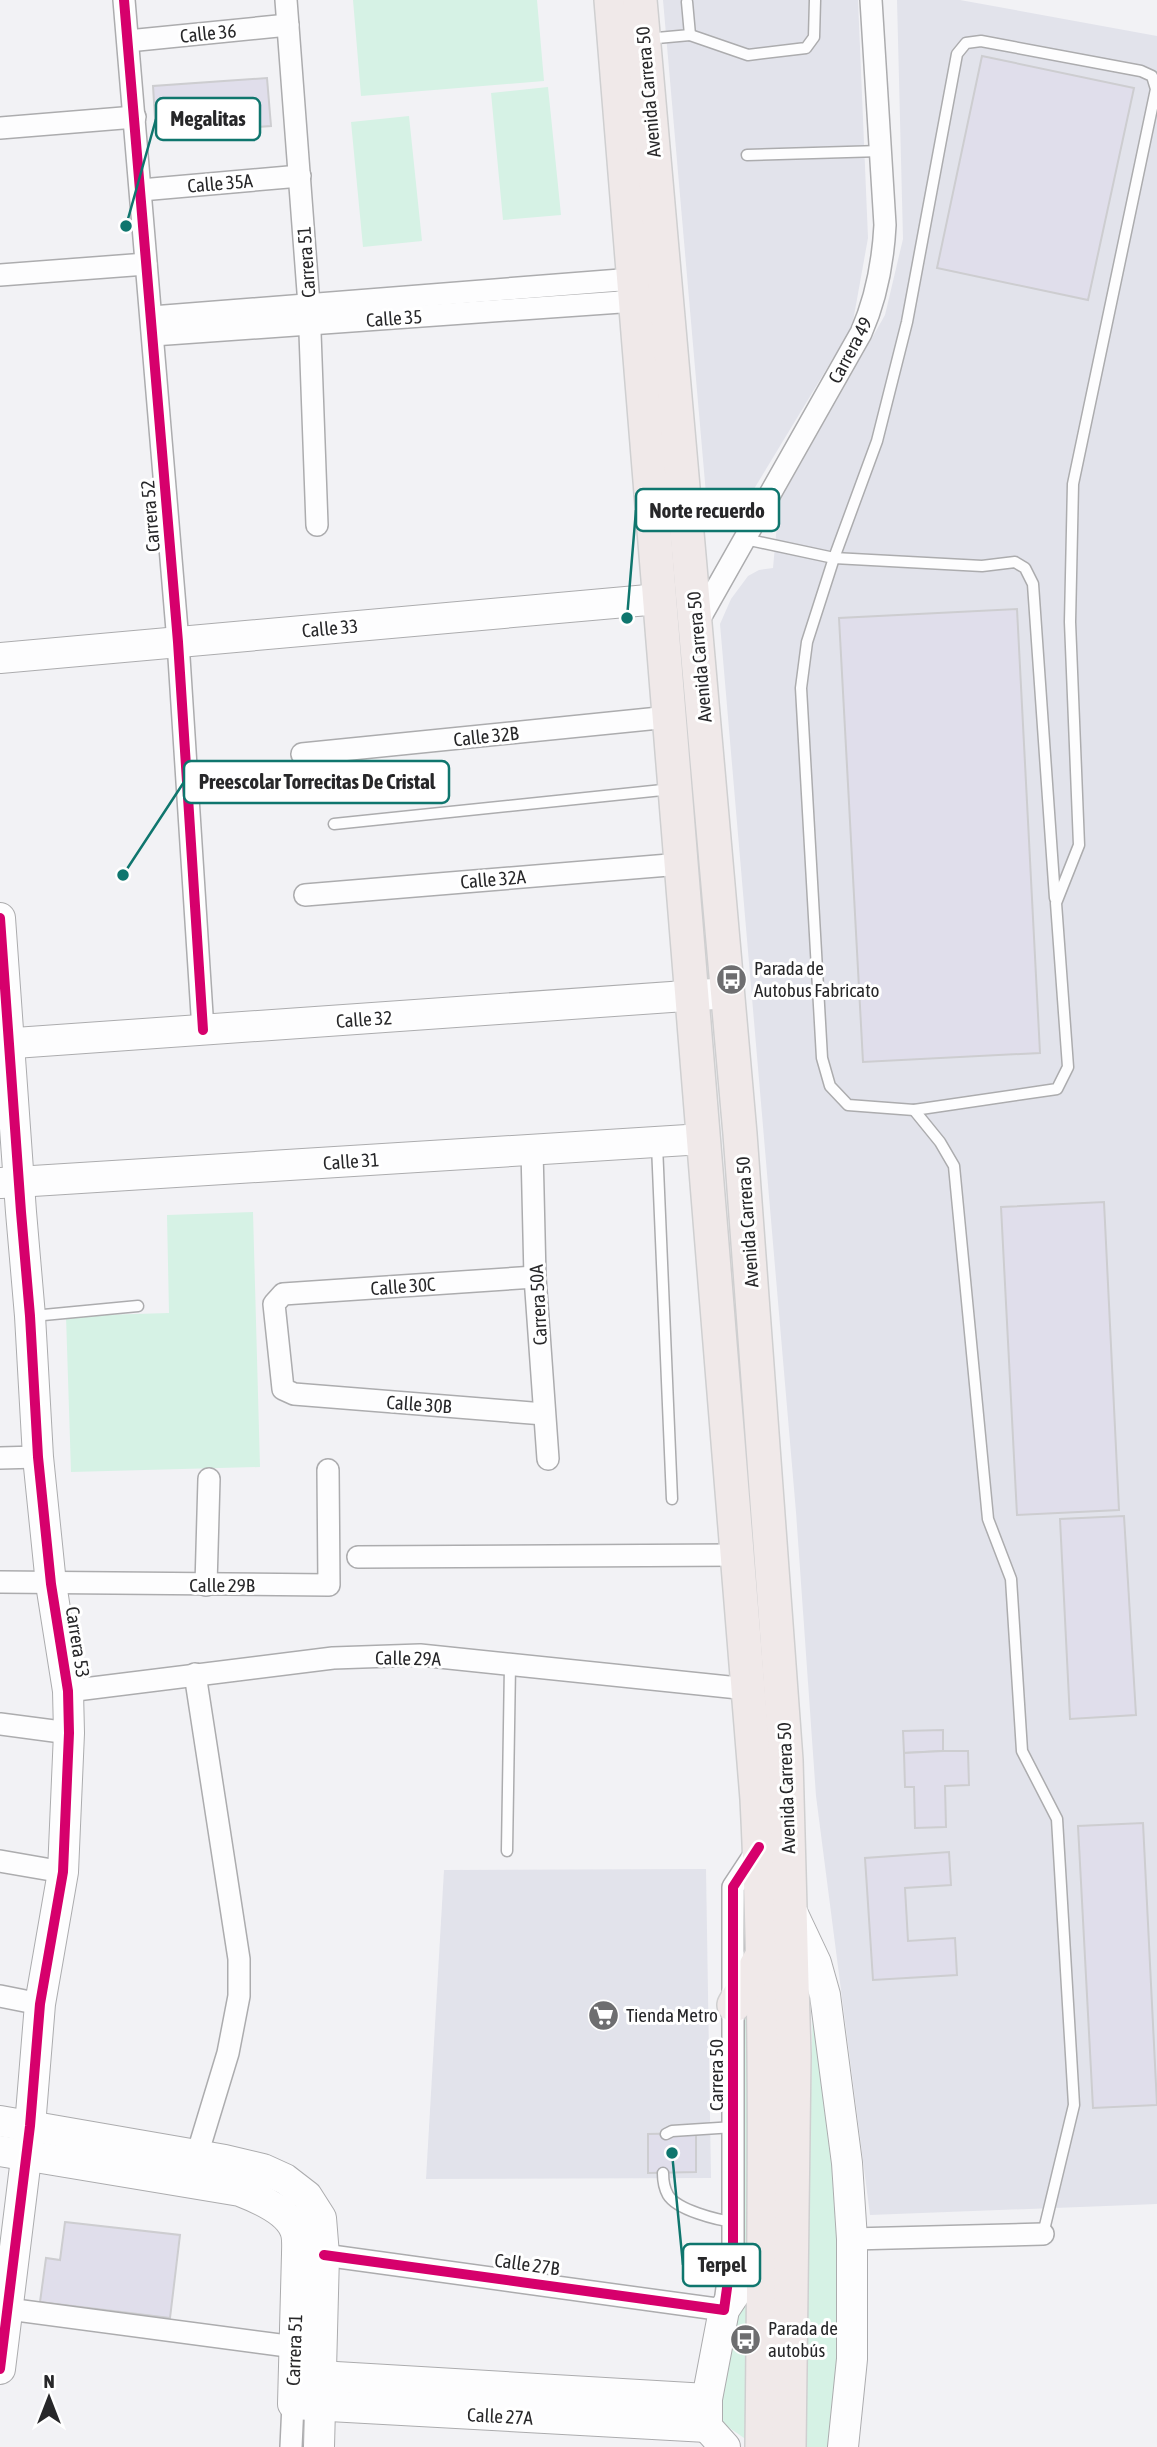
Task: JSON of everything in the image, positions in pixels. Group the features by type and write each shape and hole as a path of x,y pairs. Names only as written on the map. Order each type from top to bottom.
{"main road":[{"name":"Avenida Carrera 50","path":"611,0 759,1847 776,1907 794,2056 789,2447"},
{"name":"Avenida Carrera 50","path":"640,0 728,993 785,1736 776,1907 763,1954 762,2447"},
{"name":"Calle 33","path":"0,658 659,599"},
{"name":"Carrera 53","path":"0,918 9,1183 30,1316 38,1457 51,1584 68,1691 69,1733 63,1872 40,2004 30,2126 13,2153 0,2369"},
{"name":"Calle 32","path":"5,1044 728,993"},
{"name":"Calle 31","path":"9,1183 703,1139"},
{"path":"776,1907 816,1964 825,1995 848,2163 852,2239 852,2359 843,2447"},
{"path":"734,2005 763,1954"},
{"path":"0,2121 263,2169 285,2179 307,2196 321,2218 311,2254"},
{"path":"13,2153 240,2191 266,2201 283,2216 311,2254"},
{"path":"724,2310 763,2251"},
{"name":"Carrera 51","path":"311,2254 303,2366 306,2405 319,2447"},
{"name":"Carrera 50","path":"711,2430 724,2310"},
{"name":"Calle 27A","path":"303,2366 711,2430"},
{"name":"Calle 27A","path":"306,2405 711,2430"}],"street":[{"name":"Carrera 52","path":"124,0 178,642 203,1030"},
{"name":"Carrera 51","path":"286,0 309,315 317,525"},
{"name":"Carrera 49","path":"696,625 861,333 871,309 884,252 885,225 872,0"},
{"name":"Calle 36","path":"128,41 288,25"},
{"path":"0,128 135,117"},
{"name":"Calle 35A","path":"141,190 300,176"},
{"path":"0,275 146,264"},
{"name":"Calle 35","path":"152,326 634,290"},
{"name":"Calle 32B","path":"302,754 669,717"},
{"name":"Calle 32A","path":"305,895 681,863"},
{"name":"Carrera 50A","path":"531,1150 548,1459"},
{"name":"Calle 30C","path":"294,1394 283,1388 274,1304 283,1294 536,1277"},
{"name":"Calle 30B","path":"294,1394 544,1414"},
{"path":"0,1458 38,1457"},
{"name":"Calle 29B","path":"0,1582 329,1586 328,1470"},
{"path":"206,1586 209,1479"},
{"path":"358,1557 737,1555"},
{"name":"Calle 29A","path":"68,1691 333,1658 420,1655 748,1689"},
{"path":"195,1674 239,1959 239,1996 228,2053 197,2155"},
{"path":"0,1724 69,1733"},
{"name":"Carrera 50","path":"724,2310 733,2258 734,2222 733,1887 759,1847"},
{"path":"0,1861 63,1872"},
{"path":"0,1996 40,2004"},
{"path":"852,2239 1042,2234"},
{"name":"Calle 27B","path":"311,2254 724,2310"},
{"name":"Calle 27A","path":"4,2309 303,2366"},
{"name":"Carrera 51","path":"291,2447 306,2405"}],"lane":[{"path":"643,39 690,35 748,55 806,48 814,37 815,0"},
{"path":"687,2 690,35"},
{"path":"745,539 834,558 982,566 1015,562 1025,568 1033,584 1056,903 1068,1067 1057,1089 914,1110 848,1105 830,1086 822,1058 801,688 807,642 834,558 877,441 908,322 957,54 966,43 981,41 1141,71 1152,76 1156,89 1073,484 1070,622 1079,845 1056,903"},
{"path":"747,155 881,151"},
{"path":"334,824 674,789"},
{"path":"914,1110 940,1142 954,1166 988,1519 1011,1579 1022,1751 1057,1819 1074,2105 1042,2234"},
{"path":"657,1143 673,1499"},
{"path":"30,1316 138,1306"},
{"path":"507,1851 510,1665"},
{"path":"666,2134 673,2131 734,2127"},
{"path":"663,2173 668,2194 676,2204 717,2220 734,2222"}],"shaded area":[{"path":"663,0 858,0 868,238 852,327 737,517 708,517"},
{"path":"897,0 960,0 1157,36 1157,2204 870,2215 816,1796 796,1512 720,624 731,599 748,576 759,570 773,568 779,502 885,315 903,239"},
{"path":"706,1869 711,2178 426,2179 444,1870"}],"green space":[{"path":"353,0 537,0 544,81 361,96"},
{"path":"548,87 561,215 503,220 491,93"},
{"path":"409,116 422,241 363,247 351,122"},
{"path":"253,1212 260,1467 71,1472 66,1316 169,1313 167,1215"},
{"path":"813,1994 839,2171 840,2371 832,2447 804,2447"},
{"path":"743,2004 749,2004 748,2249 742,2249"},
{"path":"750,2291 747,2440 718,2420 732,2315"}],"building":[{"path":"982,56 1134,88 1088,300 937,268"},
{"path":"267,78 271,126 156,134 153,86"},
{"path":"1017,609 1040,1053 863,1062 839,618"},
{"path":"1104,1202 1119,1510 1017,1515 1001,1207"},
{"path":"1124,1516 1136,1715 1070,1719 1060,1519"},
{"path":"943,1730 943,1751 904,1753 903,1731"},
{"path":"968,1751 969,1785 945,1786 946,1827 915,1828 914,1787 905,1787 904,1753"},
{"path":"1143,1823 1157,2105 1093,2108 1078,1826"},
{"path":"949,1852 951,1885 905,1888 908,1941 955,1938 957,1975 873,1980 865,1858"},
{"path":"696,2133 696,2172 648,2173 648,2134"},
{"path":"65,2222 180,2235 170,2318 40,2302 46,2258 60,2260"}],"cycle path":[{"path":"124,0 178,642 203,1030"},
{"path":"0,918 38,1457 51,1584 68,1691 69,1733 63,1872 40,2004 30,2126 0,2369"},
{"path":"324,2255 724,2310 733,2244 733,1887 759,1847"}],"place":[{"name":"Megalitas","path":"126,226"},
{"name":"Norte recuerdo","path":"627,618"},
{"name":"Preescolar Torrecitas De Cristal","path":"123,875"},
{"name":"Parada de Autobus Fabricato","path":"731,979"},
{"name":"Tienda Metro","path":"603,2015"},
{"name":"Terpel","path":"672,2153"},
{"name":"Parada de autobús","path":"745,2339"}]}
